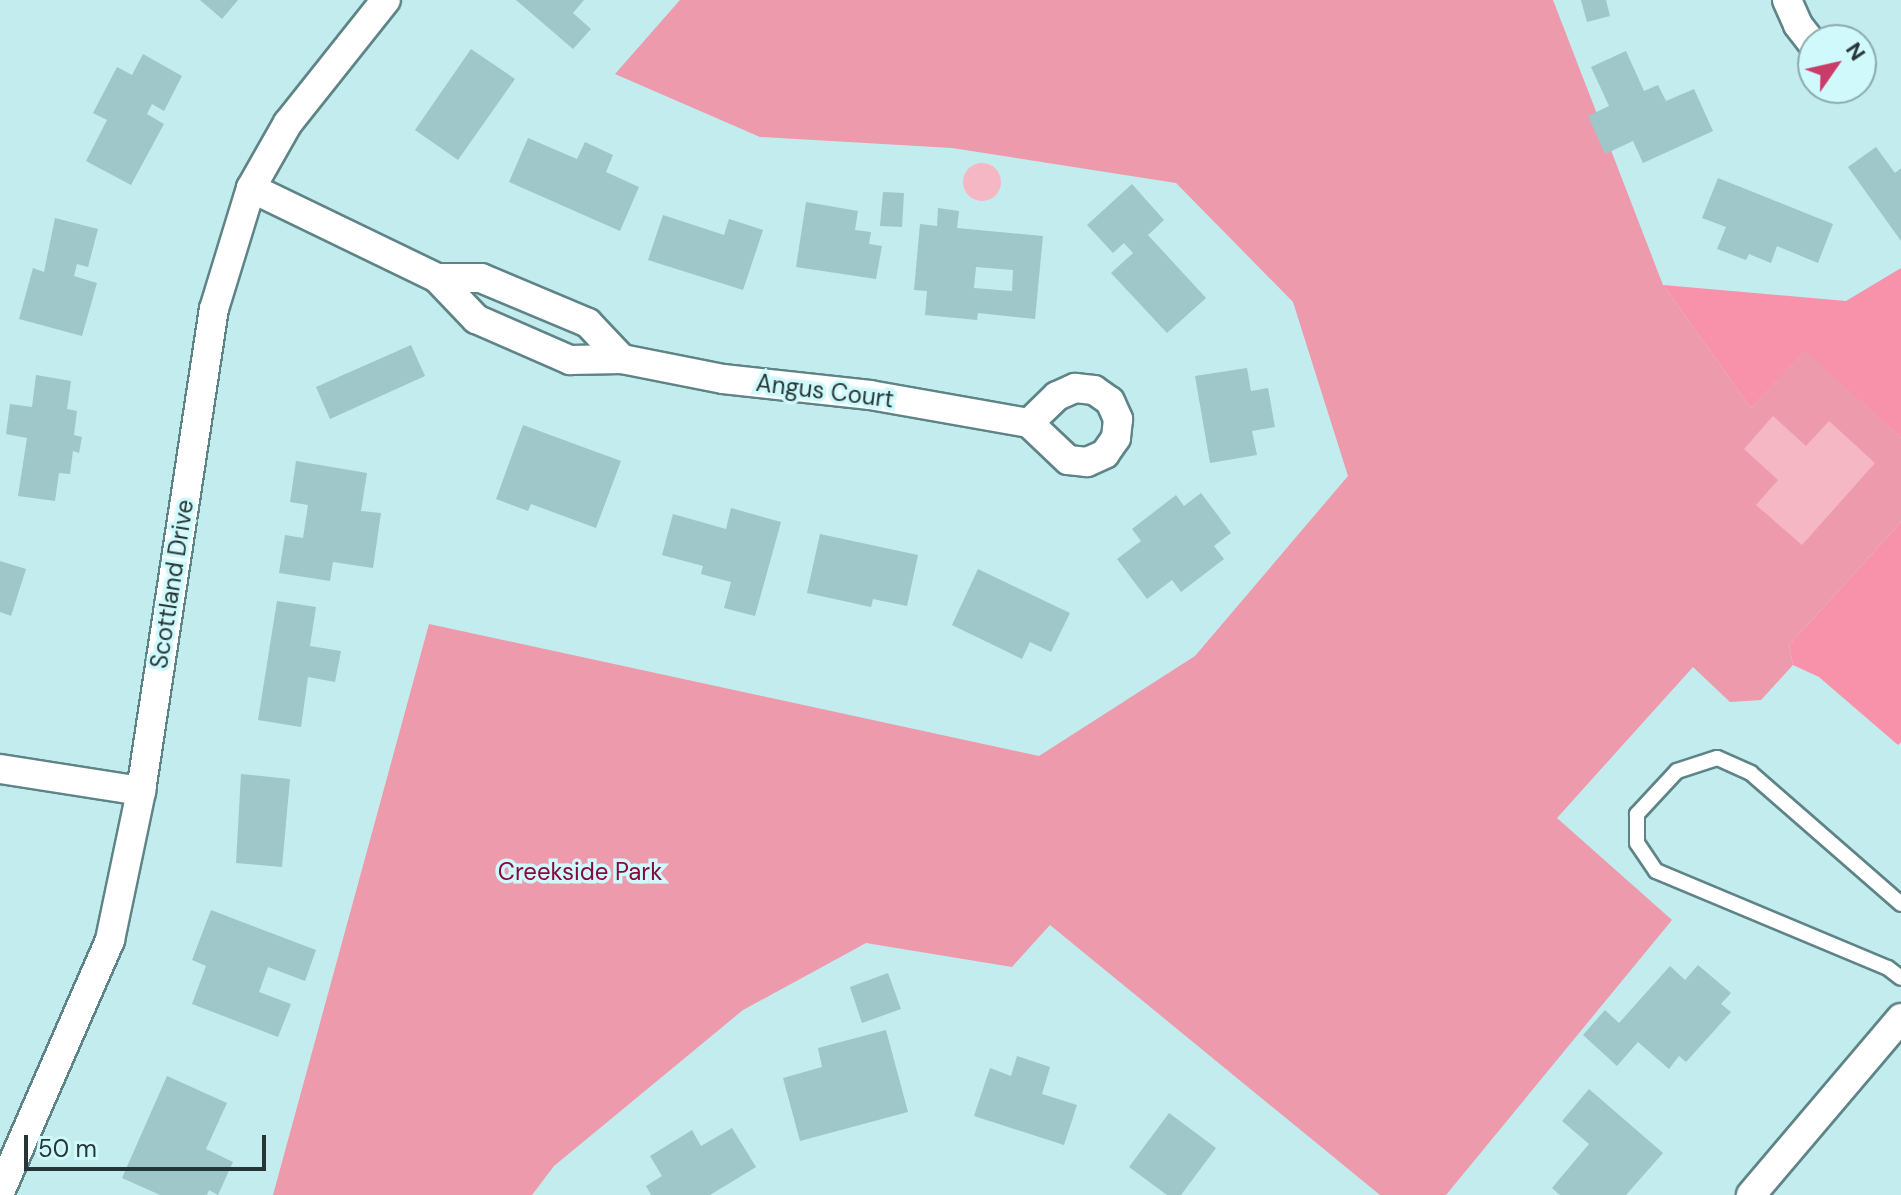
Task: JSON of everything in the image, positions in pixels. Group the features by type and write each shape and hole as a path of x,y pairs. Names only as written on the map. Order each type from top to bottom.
{"street":[{"name":"Scottland Drive","path":"0,1192 110,940 141,791 214,309 251,188 288,123 386,0"},
{"path":"1787,0 1798,24"},
{"name":"Angus Court","path":"251,188 437,278 476,319 570,360 622,359 723,379 906,400 1029,423"},
{"name":"Angus Court","path":"437,278 481,278 588,323 622,359"},
{"path":"0,769 141,791"},
{"path":"1751,1195 1901,1018"}],"lane":[{"path":"1901,904 1751,773 1717,758 1677,771 1637,814 1637,843 1656,871 1888,968 1901,978"}],"green space":[{"name":"Creekside Park","path":"680,0 1553,0 1663,285 1751,408 1805,349 1901,438 1901,522 1789,645 1793,665 1761,700 1730,702 1693,667 1557,818 1672,920 1446,1195 1380,1195 1050,925 1012,967 866,943 743,1010 554,1166 532,1195 273,1195 429,624 1039,756 1195,656 1348,476 1293,302 1176,183 952,148 760,137 615,74"}],"shaded area":[{"path":"982,163 995,169 1001,182 995,195 982,201 969,195 963,182 969,169"},
{"path":"1901,268 1901,438 1805,350 1751,408 1663,285 1846,301"},
{"path":"1773,416 1806,446 1829,421 1875,463 1802,545 1756,505 1778,480 1744,449"},
{"path":"1901,522 1901,742 1898,745 1819,677 1793,665 1789,645"}],"building":[{"path":"200,0 238,0 222,19"},
{"path":"516,0 584,0 573,13 591,29 573,49"},
{"path":"1581,0 1606,0 1610,16 1587,22"},
{"path":"471,49 515,79 458,160 415,130"},
{"path":"1626,51 1644,91 1658,85 1666,101 1694,89 1713,131 1643,163 1633,141 1605,154 1588,116 1609,106 1591,67"},
{"path":"143,54 182,76 164,111 152,104 147,114 164,124 131,185 86,161 107,120 93,113 117,67 132,75"},
{"path":"528,138 577,159 585,142 613,155 606,172 639,187 620,231 509,182"},
{"path":"1876,147 1895,173 1901,168 1901,241 1848,167"},
{"path":"1718,178 1833,224 1818,263 1777,246 1771,263 1749,254 1746,260 1717,249 1726,227 1702,218"},
{"path":"1132,184 1164,220 1148,235 1206,298 1167,333 1111,273 1133,253 1124,243 1113,253 1087,225"},
{"path":"883,192 904,193 902,227 880,226"},
{"path":"806,202 858,211 855,230 871,232 869,244 882,246 876,279 796,267"},
{"path":"938,208 959,211 957,228 1043,236 1035,319 978,313 977,320 925,315 927,291 914,290 920,224 937,226","holes":["976,267 1013,270 1012,291 974,288"]},
{"path":"663,215 724,235 729,219 763,230 743,290 648,260"},
{"path":"55,218 98,229 88,267 77,264 74,276 97,283 82,336 19,319 33,268 44,272"},
{"path":"411,345 425,376 330,419 316,387"},
{"path":"1247,368 1251,391 1268,388 1275,427 1252,431 1257,455 1210,463 1195,376"},
{"path":"36,375 71,381 67,409 77,411 74,435 82,437 79,453 73,451 70,474 59,473 55,501 18,496 27,438 6,434 10,404 32,407"},
{"path":"523,425 621,461 596,528 531,504 528,511 496,499"},
{"path":"296,461 367,473 361,511 381,513 373,568 333,562 330,581 279,573 285,535 303,538 308,505 290,502"},
{"path":"1201,493 1231,533 1214,546 1224,559 1181,592 1172,580 1147,599 1117,559 1141,541 1132,529 1176,495 1184,506"},
{"path":"731,508 781,522 755,616 724,608 731,582 701,574 703,566 662,555 673,514 726,529"},
{"path":"820,534 918,555 907,606 873,599 871,607 807,593"},
{"path":"0,561 26,569 11,616 0,612"},
{"path":"978,569 1070,613 1051,652 1030,642 1022,659 952,625"},
{"path":"277,601 316,607 310,646 341,651 335,682 308,677 301,727 258,720"},
{"path":"241,774 290,779 282,867 236,863"},
{"path":"211,910 316,950 305,981 268,967 259,992 291,1004 278,1037 192,1004 206,966 192,960"},
{"path":"1698,965 1731,993 1721,1004 1731,1012 1686,1062 1679,1056 1669,1069 1638,1042 1617,1066 1583,1035 1605,1010 1619,1023 1670,966 1685,980"},
{"path":"888,973 901,1009 862,1023 850,987"},
{"path":"886,1030 908,1112 800,1141 783,1078 822,1067 818,1048"},
{"path":"1017,1056 1050,1067 1042,1094 1077,1105 1064,1145 974,1116 990,1068 1011,1076"},
{"path":"167,1076 227,1103 206,1149 233,1162 218,1195 209,1190 207,1195 160,1195 122,1178"},
{"path":"1589,1089 1663,1153 1626,1195 1560,1195 1552,1188 1589,1144 1562,1121"},
{"path":"1169,1113 1216,1148 1181,1195 1167,1195 1129,1167"},
{"path":"732,1128 756,1167 710,1195 651,1195 646,1186 662,1176 650,1156 692,1130 701,1146"}]}
